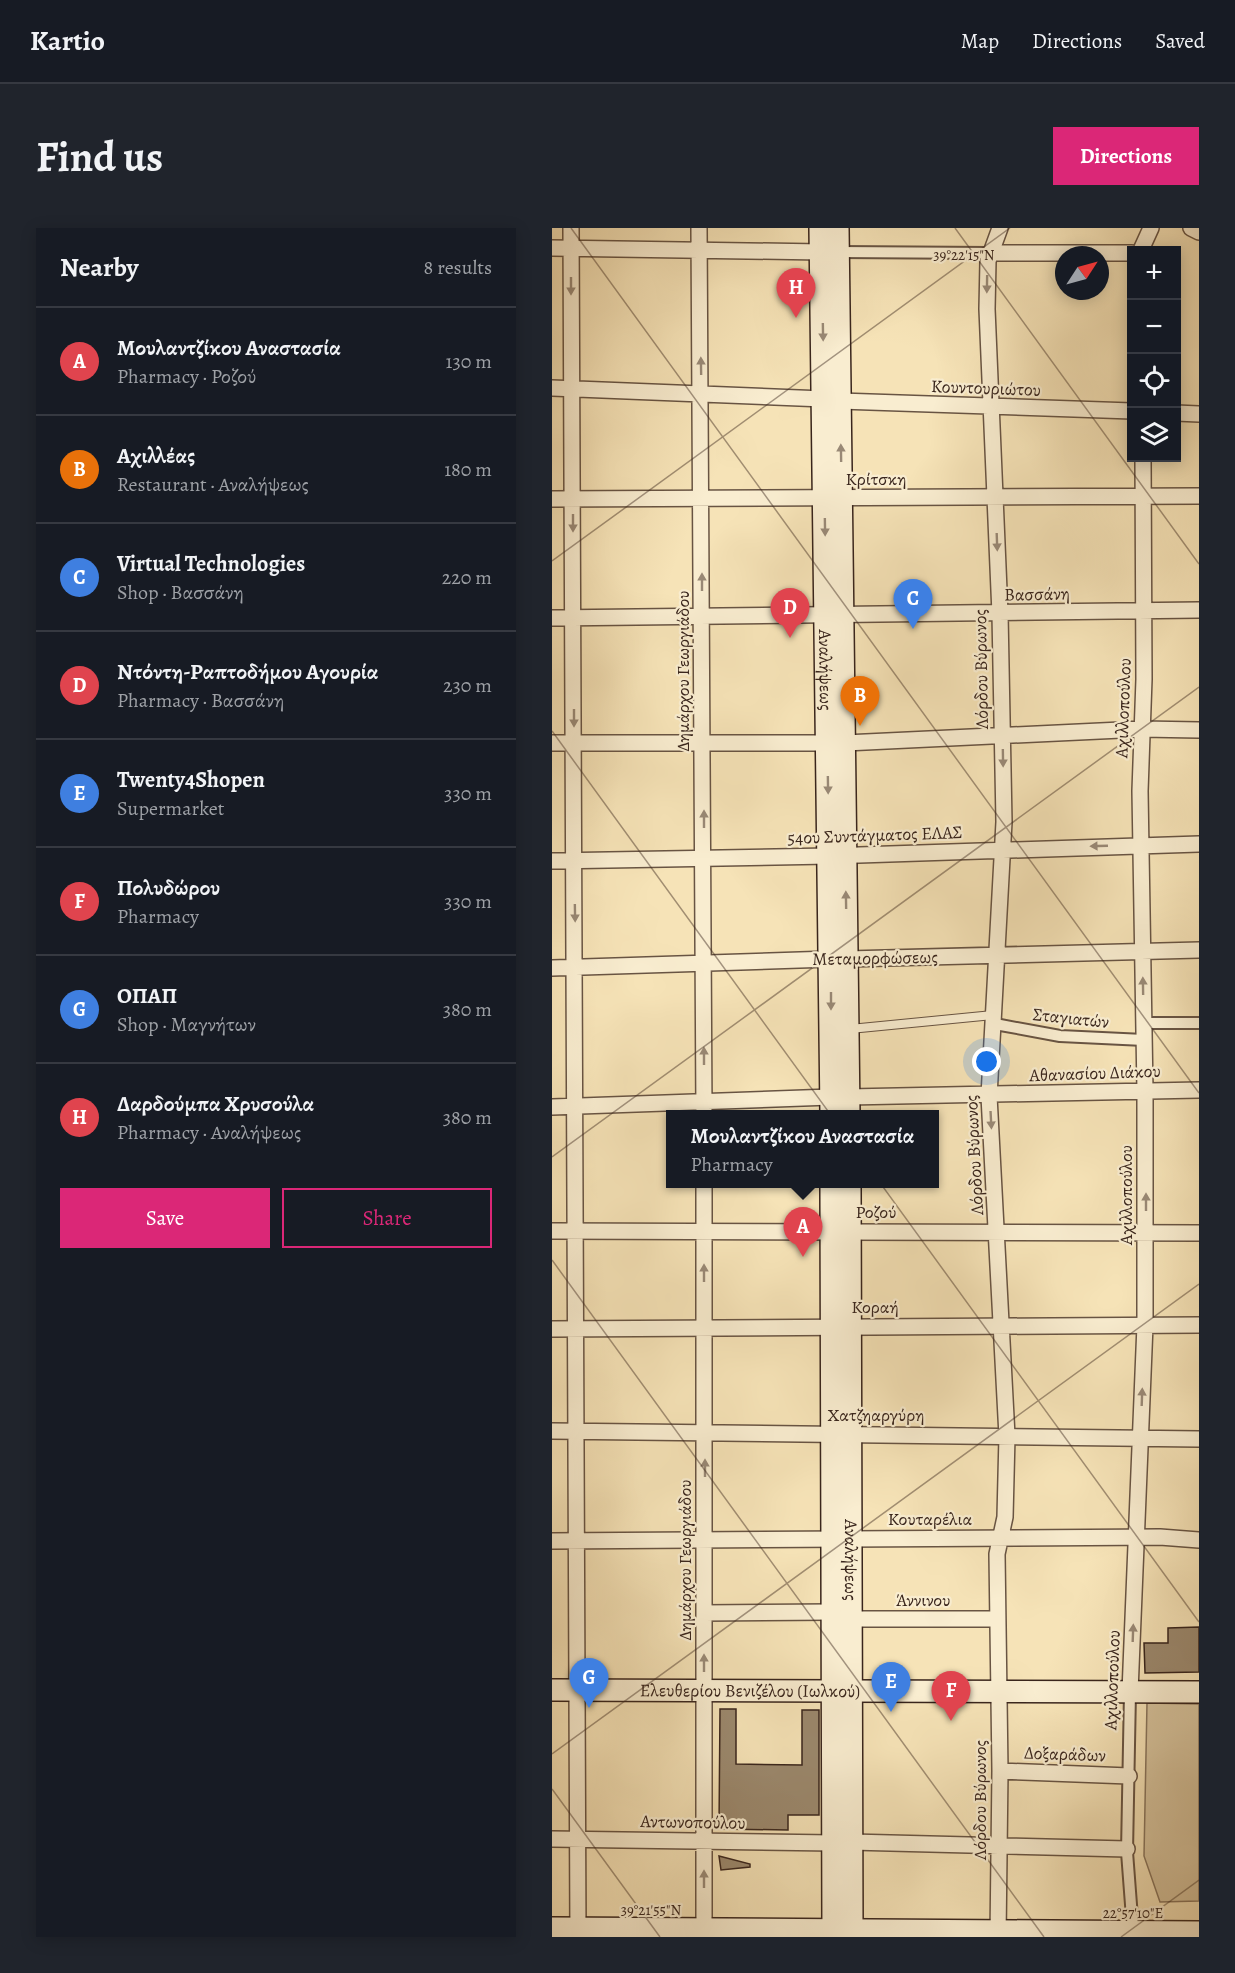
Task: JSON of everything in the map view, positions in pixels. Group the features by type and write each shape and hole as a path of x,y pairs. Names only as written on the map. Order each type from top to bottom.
{"main road":[{"name":"Αναλήψεως","path":"827,237 832,400 840,1106"},
{"name":"Αναλήψεως","path":"839,959 848,1029 840,1106"},
{"name":"Αναλήψεως","path":"832,1188 841,1232"},
{"name":"Αναλήψεως","path":"843,1933 841,1232 849,1188"},
{"name":"Ελευθερίου Βενιζέλου (Ιωλκού)","path":"552,1690 842,1693 1199,1692"},
{"path":"552,1928 578,1933 1199,1932"}],"street":[{"path":"571,228 578,1933"},
{"name":"Δημάρχου Γεωργιάδου","path":"699,228 704,743 704,1108"},
{"name":"Λόρδου Βύρωνος","path":"998,1933 1000,1771 997,1618 1000,1539 1005,1517 1006,1436 989,1096 1004,850 1000,614 987,309 990,253 1000,228"},
{"path":"1143,246 1151,228"},
{"path":"1191,228 1199,232"},
{"path":"552,248 699,250 827,237 990,253 1127,253"},
{"name":"Κουντουριώτου","path":"552,388 991,408 1127,411"},
{"path":"1181,413 1199,414"},
{"name":"Αχιλλοπούλου","path":"1133,1931 1127,1849 1130,1692 1145,1325 1146,1233 1140,791 1144,612 1143,462"},
{"name":"Κρίτσκη","path":"552,499 996,499 1199,496"},
{"name":"Βασσάνη","path":"552,618 1199,610"},
{"path":"552,743 836,743 1142,729 1199,730"},
{"name":"54ου Συντάγματος ΕΛΑΣ","path":"552,861 837,856 1199,844"},
{"name":"Μεταμορφώσεως","path":"552,968 1199,950"},
{"name":"Σταγιατών","path":"995,1020 1060,1036 1144,1040"},
{"path":"1144,1023 1199,1023"},
{"name":"Αθανασίου Διάκου","path":"552,1107 840,1106 989,1096 1199,1090"},
{"name":"Δημάρχου Γεωργιάδου","path":"704,1188 704,1933"},
{"name":"Ροζού","path":"552,1231 1199,1233"},
{"name":"Κοραή","path":"552,1329 1199,1325"},
{"name":"Χατζηαργύρη","path":"552,1431 1140,1437 1199,1440"},
{"name":"Κουταρέλια","path":"552,1541 1136,1537 1199,1540"},
{"name":"Άννινου","path":"704,1613 997,1618"},
{"name":"Δοξαράδων","path":"1000,1771 1129,1776"},
{"name":"Αντωνοπούλου","path":"552,1839 1127,1849"}],"lane":[{"name":"Σταγιατών","path":"848,1029 995,1020"}],"shaded area":[{"path":"1147,1703 1199,1704 1199,1901 1160,1902 1144,1856"}],"building":[{"path":"1199,1627 1199,1672 1145,1673 1144,1643 1168,1643 1168,1628"},
{"path":"720,1709 736,1709 736,1764 802,1765 802,1710 819,1710 819,1815 788,1815 788,1830 719,1829"},
{"path":"719,1856 750,1864 750,1867 721,1870"}],"place":[{"name":"Δαρδούμπα Χρυσούλα","path":"796,318"},
{"name":"Virtual Technologies","path":"913,629"},
{"name":"Ντόντη-Ραπτοδήμου Αγουρία","path":"790,638"},
{"name":"Αχιλλέας","path":"860,726"},
{"name":"Μουλαντζίκου Αναστασία","path":"803,1257"},
{"name":"ΟΠΑΠ","path":"589,1708"},
{"name":"Twenty4Shopen","path":"891,1712"},
{"name":"Πολυδώρου","path":"951,1721"}]}
